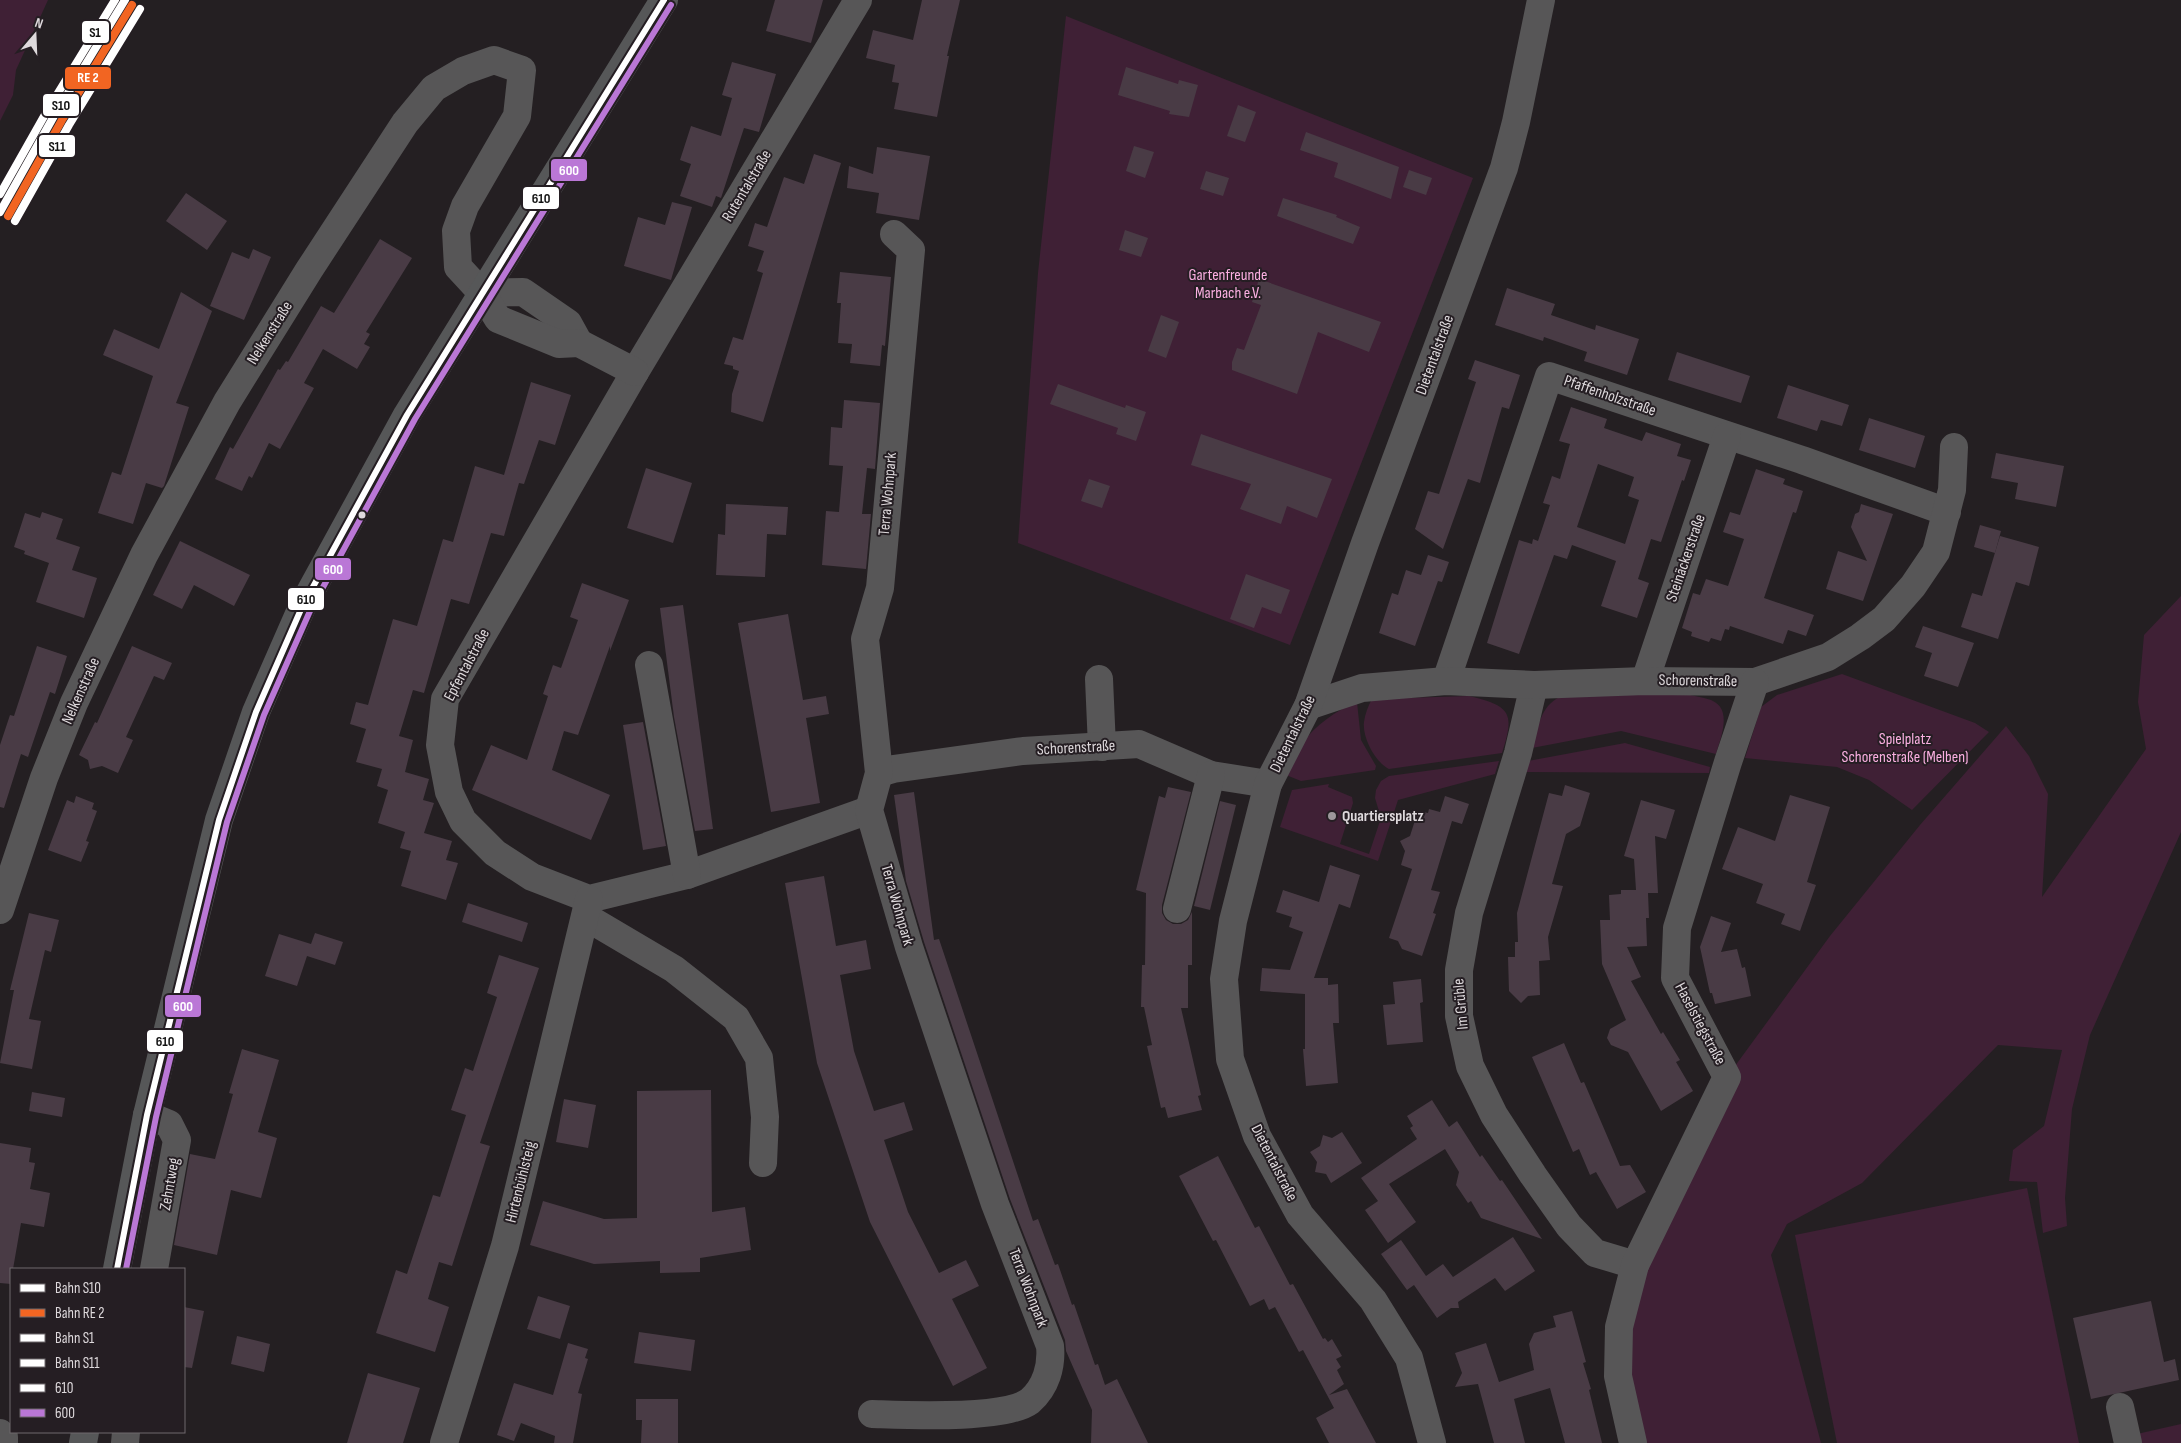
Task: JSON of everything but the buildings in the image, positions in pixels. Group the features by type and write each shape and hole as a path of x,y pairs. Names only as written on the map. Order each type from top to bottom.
{"main road":[{"path":"117,1268 147,1115 219,820 256,712 302,607 407,415 664,0"}],"street":[{"name":"Rutentalstraße","path":"635,372 858,0"},
{"name":"Dietentalstraße","path":"1432,1443 1409,1358 1373,1300 1300,1215 1257,1136 1230,1059 1224,979 1233,921 1268,784 1308,706 1365,543 1504,168 1516,122 1541,0"},
{"name":"Nelkenstraße","path":"0,910 44,778 74,703 144,555 228,402 309,270 406,123 434,88 463,70 494,60 522,70 518,116 465,206 456,231 458,267 482,293"},
{"name":"Terra Wohnpark","path":"872,1414 941,1416 1009,1410 1030,1401 1047,1377 1052,1360 1050,1346 995,1204 912,956 869,810 879,773 865,639 880,588 911,250 894,234"},
{"path":"482,293 498,319 559,344 579,343 635,372"},
{"name":"Epfentalstraße","path":"587,908 495,854 463,821 449,792 440,745 445,699 635,372"},
{"name":"Pfaffenholzstraße","path":"1446,681 1549,376 1947,512"},
{"name":"Steinäckerstraße","path":"1645,680 1727,436"},
{"name":"Schorenstraße","path":"1308,706 1362,688 1446,681 1534,684 1645,680 1755,682 1828,657 1884,619 1913,586 1936,552 1952,490 1954,447"},
{"path":"649,665 687,875"},
{"path":"1099,679 1102,747"},
{"name":"Haselstiegstraße","path":"1632,1443 1618,1376 1619,1327 1635,1264 1728,1076 1675,978 1677,928 1728,762 1755,682"},
{"name":"Im Grüble","path":"1534,684 1518,754 1469,913 1459,970 1459,1016 1470,1066 1494,1115 1533,1175 1570,1226 1595,1253 1635,1264"},
{"name":"Schorenstraße","path":"879,773 916,765 1023,751 1139,744 1211,775 1268,784"},
{"path":"1177,909 1211,775"},
{"path":"587,908 687,875 869,810"},
{"path":"587,908 674,969 736,1018 758,1058 765,1116 763,1163"},
{"name":"Hirtenbühlsteig","path":"444,1443 505,1246 587,908"},
{"name":"Zehntweg","path":"147,1115 169,1124 177,1140 154,1268"},
{"path":"2120,1407 2128,1443"},
{"path":"0,1433 4,1437 4,1443"}],"green space":[{"path":"0,0 48,0 16,70 13,95 0,121"},
{"name":"Gartenfreunde Marbach e.V.","path":"1066,16 1473,178 1290,645 1018,543 1038,273"},
{"path":"2181,596 2181,832 2090,1035 2072,1109 2065,1198 2067,1226 2043,1233 2037,1182 2009,1181 2013,1150 2044,1126 2062,1050 1998,1045 1862,1183 1787,1224 1771,1255 1821,1443 1633,1443 1619,1327 1727,1077 1830,936 1920,825 2006,726 2029,756 2048,794 2042,897 2146,749 2138,702 2144,635"},
{"name":"Spielplatz Schorenstraße (Melben)","path":"1842,674 1975,723 1989,732 1912,810 1869,780 1837,767 1745,758 1761,707 1777,695"},
{"path":"1684,693 1711,700 1718,704 1722,710 1724,724 1716,754 1621,731 1532,748 1544,712 1553,701 1560,697"},
{"path":"1469,696 1494,704 1506,713 1508,729 1502,753 1389,769 1379,761 1370,749 1365,735 1364,722 1372,699"},
{"path":"1357,702 1361,740 1376,766 1375,770 1301,781 1286,775 1295,755 1307,737 1334,714"},
{"path":"1625,743 1710,767 1709,773 1525,772 1528,761"},
{"path":"1499,761 1495,774 1398,800 1378,861 1280,827 1292,790 1329,784 1328,787 1352,797 1353,803 1340,844 1369,854 1381,818 1375,798 1376,790 1381,781 1389,776"},
{"path":"2027,1188 2079,1443 1837,1443 1795,1235"},
{"path":"2181,1424 2181,1443 2139,1443 2137,1434"}],"rail line":[{"name":"S1","path":"0,194 47,111 115,0"},
{"name":"S10","path":"0,212 54,116 125,0"},
{"name":"S11","path":"15,221 69,125 140,9"}],"transit line":[{"name":"610","path":"117,1268 147,1115 219,820 256,712 302,607 407,415 664,0"},
{"path":"8,216 62,120 132,5"},
{"name":"600","path":"126,1268 156,1117 227,822 264,715 310,611 415,419 671,5"}],"place":[{"name":"Quartiersplatz","path":"1332,816"}]}
